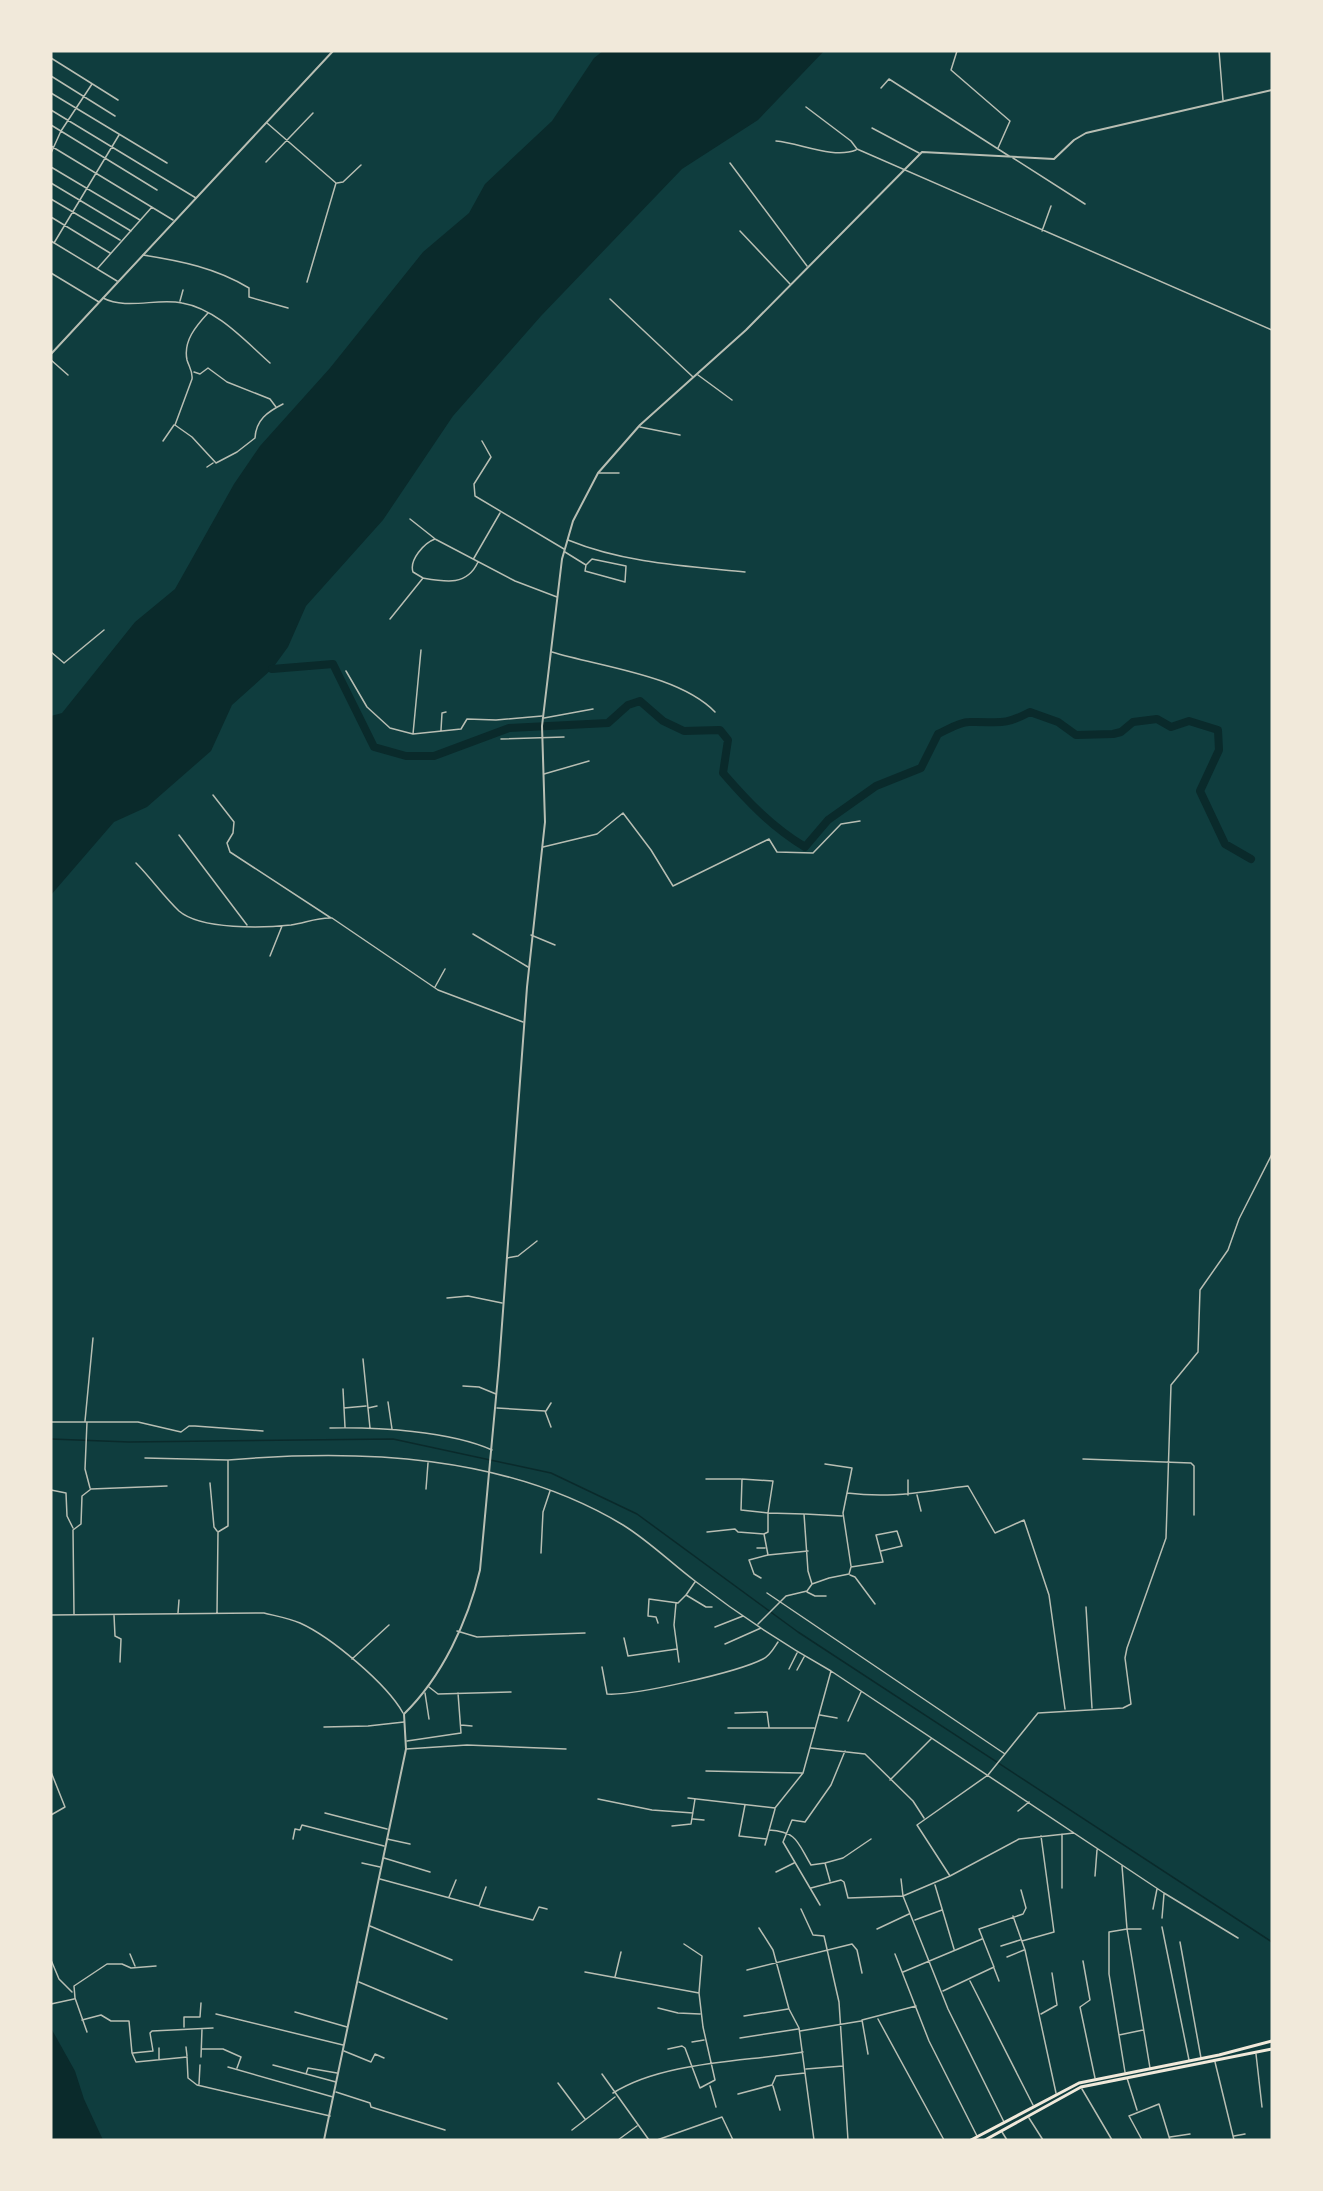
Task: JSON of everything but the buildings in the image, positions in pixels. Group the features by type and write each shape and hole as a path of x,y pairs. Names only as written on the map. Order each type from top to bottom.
{"highway":[{"path":"985,2140 1081,2087 1150,2068 1190,2061 1272,2041"},
{"path":"971,2140 1056,2093 1095,2078 1158,2072 1272,2049"},
{"path":"1157,2067 1158,2072"}],"street":[{"path":"51,354 333,51"},
{"path":"957,51 951,70 1010,121 998,148"},
{"path":"1219,51 1223,101"},
{"path":"51,63 52,59 118,100"},
{"path":"51,76 115,116"},
{"path":"881,88 889,79 1085,204"},
{"path":"51,153 61,131 92,84"},
{"path":"872,128 919,154 1054,159 1083,134 1272,90"},
{"path":"51,93 167,163"},
{"path":"806,107 851,141 857,149 1272,330"},
{"path":"51,110 196,198"},
{"path":"266,162 313,114"},
{"path":"267,122 336,183 341,183 362,165"},
{"path":"51,125 157,190"},
{"path":"118,281 52,242 65,225 119,134"},
{"path":"776,141 826,150 848,152 857,149"},
{"path":"52,147 174,221"},
{"path":"404,1714 425,1693 442,1664 476,1588 480,1570 496,1408 528,968 545,822 542,726 567,539 573,521 598,473 639,427 746,330 919,154"},
{"path":"730,164 808,266"},
{"path":"51,166 140,220"},
{"path":"51,183 131,231"},
{"path":"307,282 336,183"},
{"path":"51,199 121,241"},
{"path":"1043,229 1051,206"},
{"path":"98,269 152,207"},
{"path":"51,217 111,254"},
{"path":"740,231 790,285"},
{"path":"142,255 180,261 228,275 249,288 249,297 288,308"},
{"path":"51,273 99,302"},
{"path":"180,302 183,291"},
{"path":"102,298 116,302 180,302 208,314 230,328 270,363"},
{"path":"610,299 694,378"},
{"path":"163,441 182,411 193,372 186,354 190,336 208,314"},
{"path":"51,360 68,375"},
{"path":"193,372 200,374 208,368 227,382 270,399 276,408"},
{"path":"698,375 732,400"},
{"path":"207,467 237,452 255,438 256,425 283,404"},
{"path":"175,425 192,437 214,463"},
{"path":"639,427 680,435"},
{"path":"482,441 491,457 474,484 474,493 480,500 564,550 586,566"},
{"path":"598,473 619,473"},
{"path":"474,559 500,513"},
{"path":"410,519 435,539 515,581 558,598"},
{"path":"435,539 421,550 412,564 413,572 423,578 452,582 465,579 474,571 479,561"},
{"path":"567,539 599,553 629,559 745,572"},
{"path":"592,559 626,566 626,582 585,571 586,566 592,559"},
{"path":"390,619 423,578"},
{"path":"51,652 64,663 104,630"},
{"path":"412,734 421,650"},
{"path":"551,652 648,676 706,703 715,712"},
{"path":"346,671 376,718 390,728 412,734 462,728 467,719 543,717 593,709"},
{"path":"441,731 442,713 447,712"},
{"path":"501,739 542,740 564,737"},
{"path":"543,775 589,762"},
{"path":"213,795 234,822 233,833 227,843 230,852 435,988 524,1023"},
{"path":"542,847 597,834 623,813 651,850 672,886 769,839 777,852 813,854 841,824 860,821"},
{"path":"179,835 248,926"},
{"path":"136,863 180,912 192,919 218,925 248,926 282,925 332,918"},
{"path":"270,957 282,925"},
{"path":"473,934 528,968"},
{"path":"531,935 555,945"},
{"path":"435,988 444,969"},
{"path":"950,1876 917,1825 988,1775 1038,1713 1123,1708 1131,1704 1125,1658 1166,1538 1167,1462 1172,1385 1199,1350 1199,1292 1226,1253 1239,1219 1272,1154"},
{"path":"506,1258 518,1256 537,1241"},
{"path":"447,1298 468,1296 503,1304"},
{"path":"91,1489 87,1483 86,1422 93,1338"},
{"path":"363,1359 370,1429"},
{"path":"463,1386 479,1387 497,1394"},
{"path":"343,1389 345,1428"},
{"path":"388,1402 393,1430"},
{"path":"551,1403 546,1411 551,1427"},
{"path":"344,1408 377,1407"},
{"path":"496,1408 546,1411"},
{"path":"51,1422 138,1422 181,1432 195,1426 262,1431"},
{"path":"330,1428 402,1430 474,1443 492,1450"},
{"path":"145,1458 228,1460 264,1456 391,1458 490,1470 550,1490 623,1525 779,1641 831,1671 1164,1893 1238,1938"},
{"path":"1083,1459 1193,1464 1194,1515"},
{"path":"218,1532 228,1526 228,1460"},
{"path":"426,1489 428,1461"},
{"path":"825,1464 852,1468 843,1516 851,1567 849,1574"},
{"path":"706,1479 773,1481 768,1512 768,1532 764,1534 738,1532 735,1529 707,1532"},
{"path":"742,1479 741,1510 843,1516"},
{"path":"908,1480 908,1496"},
{"path":"210,1483 214,1527 218,1532 217,1614"},
{"path":"74,1528 81,1524 82,1496 91,1489 167,1486"},
{"path":"847,1493 877,1497 908,1496 968,1486 995,1533 1024,1520 1049,1595 1065,1710"},
{"path":"51,1490 66,1493 67,1516 74,1528 74,1615"},
{"path":"541,1553 543,1512 550,1490"},
{"path":"916,1494 921,1511"},
{"path":"804,1514 808,1571 812,1584"},
{"path":"851,1567 883,1562 877,1534 898,1532 902,1546 881,1551"},
{"path":"764,1534 768,1555"},
{"path":"757,1548 766,1548"},
{"path":"761,1578 754,1574 749,1560 768,1555 808,1551"},
{"path":"758,1624 786,1596 807,1591 812,1584 849,1574 855,1577 875,1604"},
{"path":"679,1662 674,1623 676,1603 686,1595 696,1581"},
{"path":"807,1591 815,1596 826,1596"},
{"path":"767,1593 778,1603 1005,1755"},
{"path":"686,1595 706,1607 712,1607"},
{"path":"658,1623 656,1617 648,1616 649,1599 676,1603"},
{"path":"178,1614 179,1600"},
{"path":"1086,1607 1092,1709"},
{"path":"51,1615 264,1613 287,1618 311,1628 386,1688 404,1714 406,1749 324,2140"},
{"path":"114,1614 115,1636 121,1640 120,1662"},
{"path":"715,1627 744,1615"},
{"path":"351,1660 389,1625"},
{"path":"726,1644 762,1628"},
{"path":"458,1631 477,1637 585,1633"},
{"path":"624,1638 628,1656 677,1649"},
{"path":"602,1667 608,1694 632,1693 698,1679 764,1659 779,1641"},
{"path":"789,1669 797,1652"},
{"path":"797,1670 804,1656"},
{"path":"765,1845 775,1808 803,1773 831,1671"},
{"path":"428,1687 438,1694 511,1692"},
{"path":"848,1721 861,1692"},
{"path":"425,1693 429,1719"},
{"path":"406,1741 460,1733 458,1693"},
{"path":"735,1713 767,1712 769,1728"},
{"path":"819,1715 837,1718"},
{"path":"324,1727 368,1726 405,1721"},
{"path":"460,1725 472,1726"},
{"path":"728,1728 815,1728"},
{"path":"890,1780 932,1738"},
{"path":"406,1749 467,1745 566,1749"},
{"path":"809,1748 866,1754 913,1801 924,1819"},
{"path":"820,1905 783,1843 794,1819 805,1822 823,1798 837,1774 845,1751"},
{"path":"706,1771 803,1773"},
{"path":"51,1772 65,1806 62,1811 51,1815"},
{"path":"687,1798 775,1808"},
{"path":"672,1826 690,1825 693,1819 695,1798"},
{"path":"598,1799 652,1810 693,1813"},
{"path":"1018,1811 1029,1802"},
{"path":"745,1804 740,1836 767,1839"},
{"path":"325,1814 352,1818 388,1830"},
{"path":"693,1819 704,1820"},
{"path":"293,1839 296,1829 300,1830 302,1826 385,1846"},
{"path":"769,1830 788,1832 799,1843 810,1864 843,1858 872,1839"},
{"path":"1062,1833 1062,1888"},
{"path":"811,1888 831,1881 843,1881 848,1898 903,1896 935,1885 1013,1841 1041,1835 1074,1833"},
{"path":"1001,1946 1054,1932 1041,1835"},
{"path":"386,1839 410,1844"},
{"path":"1095,1876 1097,1849"},
{"path":"383,1858 430,1872"},
{"path":"362,1863 381,1867"},
{"path":"776,1872 794,1863"},
{"path":"825,1863 831,1881"},
{"path":"1122,1865 1127,1929 1150,2068"},
{"path":"379,1878 533,1920 539,1907 547,1909"},
{"path":"901,1879 903,1896 942,1992 1004,2122"},
{"path":"449,1898 456,1880"},
{"path":"935,1885 955,1949"},
{"path":"479,1906 486,1887"},
{"path":"1153,1910 1158,1888"},
{"path":"999,1981 982,1939 980,1928 1025,1911 1022,1890"},
{"path":"1162,1918 1164,1893"},
{"path":"801,1910 813,1935 822,1934 829,1949 839,2002 848,2140"},
{"path":"913,1921 942,1910"},
{"path":"877,1929 910,1913"},
{"path":"1013,1916 1025,1950 1041,2014 1056,2093"},
{"path":"369,1926 452,1960"},
{"path":"1162,1927 1190,2061"},
{"path":"759,1928 778,1963 789,2009 799,2030 804,2052 814,2140"},
{"path":"1138,2111 1126,2075 1118,2035 1109,1974 1108,1934 1127,1929 1141,1929"},
{"path":"902,1973 982,1939"},
{"path":"1180,1942 1201,2058"},
{"path":"668,2049 684,2047 700,2087 710,2085 716,2079 710,2063 701,2014 699,1993 702,1957 684,1944"},
{"path":"747,1970 854,1944 862,1973"},
{"path":"1007,1957 1025,1950"},
{"path":"615,1978 621,1952"},
{"path":"130,1953 135,1967"},
{"path":"895,1954 929,2042 978,2137"},
{"path":"51,1960 59,1979 73,1992"},
{"path":"1083,1961 1090,1998 1080,2007 1095,2078"},
{"path":"87,2032 73,1992 74,1986 101,1966 156,1966"},
{"path":"942,1992 994,1968"},
{"path":"51,1974 56,1972"},
{"path":"585,1972 699,1993"},
{"path":"1041,2014 1057,2005 1052,1973"},
{"path":"970,1979 1034,2105"},
{"path":"358,1981 447,2019"},
{"path":"51,2004 75,1998"},
{"path":"184,2028 184,2018 201,2015 201,2003"},
{"path":"740,2038 862,2020 917,2006"},
{"path":"658,2008 678,2013 701,2014"},
{"path":"744,2016 789,2009"},
{"path":"295,2012 348,2028"},
{"path":"216,2014 344,2046"},
{"path":"82,2020 101,2015 111,2020 129,2021 132,2054 136,2062 187,2057"},
{"path":"878,2019 944,2140"},
{"path":"862,2020 868,2054"},
{"path":"201,2057 202,2028"},
{"path":"132,2054 153,2051 150,2033 152,2031 213,2028"},
{"path":"1118,2035 1145,2030"},
{"path":"692,2042 705,2040"},
{"path":"186,2046 188,2078 199,2085 330,2116"},
{"path":"159,2048 160,2060"},
{"path":"202,2049 223,2049 241,2057 237,2069"},
{"path":"343,2050 371,2062 375,2054 384,2058"},
{"path":"613,2093 645,2077 710,2063 804,2052"},
{"path":"1256,2053 1262,2106"},
{"path":"1215,2061 1234,2140"},
{"path":"199,2085 200,2065"},
{"path":"273,2066 337,2082"},
{"path":"806,2069 844,2066"},
{"path":"228,2067 334,2097"},
{"path":"306,2074 308,2068 338,2074"},
{"path":"780,2110 772,2085 776,2076 806,2073"},
{"path":"602,2074 613,2093 649,2140"},
{"path":"558,2083 585,2120"},
{"path":"710,2085 716,2107"},
{"path":"738,2094 772,2085"},
{"path":"1081,2087 1112,2140"},
{"path":"335,2092 370,2103 371,2107 445,2130"},
{"path":"572,2130 616,2097"},
{"path":"1142,2140 1129,2117 1138,2111 1160,2104 1170,2139 1190,2134"},
{"path":"1028,2116 1043,2140"},
{"path":"657,2140 722,2117 733,2140"},
{"path":"618,2140 638,2126"},
{"path":"1001,2131 1007,2140"},
{"path":"1233,2136 1245,2134"},
{"path":"606,2140 614,2140"}],"water":[{"path":"603,51 824,51 758,120 682,169 541,316 453,416 383,520 306,606 288,647 272,669 232,705 211,751 147,807 114,822 51,895 51,716 62,713 135,622 175,589 234,484 260,446 330,368 423,252 469,213 485,184 552,121 594,58"},
{"path":"51,2028 75,2071 84,2099 103,2140 51,2140"}],"waterway":[{"path":"272,669 333,664 374,747 406,756 434,756 509,728 608,723 628,705 640,701 663,721 684,731 720,730 728,740 723,773 761,813 805,847 828,820 876,786 921,768 938,734 961,723 1006,721 1030,712 1058,722 1076,735 1113,734 1121,732 1133,722 1157,719 1171,727 1189,721 1218,730 1219,750 1200,791 1225,844 1251,859"},
{"path":"51,1439 129,1442 393,1439 551,1473 637,1514 798,1632 1272,1942"}]}
